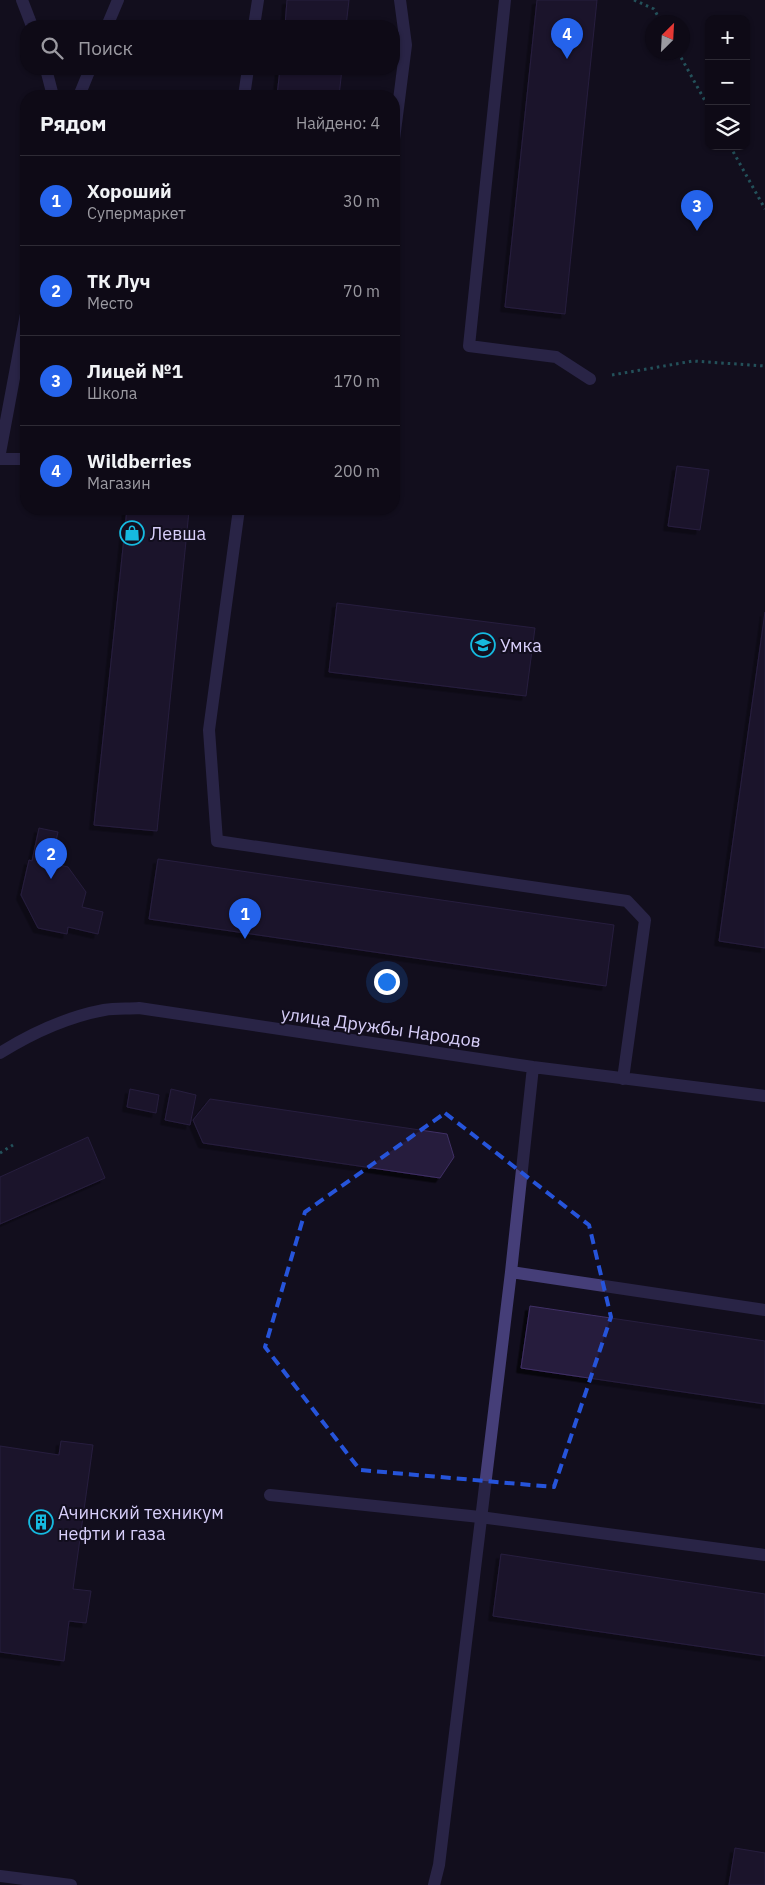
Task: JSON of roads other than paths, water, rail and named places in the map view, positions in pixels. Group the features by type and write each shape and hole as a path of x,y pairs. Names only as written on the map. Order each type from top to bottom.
{"street":[{"path":"22,0 30,20"},
{"path":"110,20 118,0"},
{"path":"255,20 258,0"},
{"path":"400,0 406,45 400,92"},
{"path":"505,0 469,346 556,357 590,379"},
{"path":"48,75 51,90"},
{"path":"81,90 88,75"},
{"path":"245,90 247,75"},
{"path":"0,453 20,346"},
{"path":"0,459 20,460"},
{"path":"238,515 209,730 217,841 626,901 645,920 623,1079"},
{"name":"улица Дружбы Народов","path":"0,1053 19,1041 70,1019 106,1010 139,1008 533,1067 765,1096"},
{"path":"434,1885 441,1855 511,1272 533,1067"},
{"path":"511,1272 765,1310"},
{"path":"270,1494 480,1518 765,1555"},
{"path":"0,1876 72,1885"}],"place":[{"name":"Wildberries","path":"567,59"},
{"name":"Лицей №1","path":"697,231"},
{"name":"Левша","path":"132,533"},
{"name":"Умка","path":"483,645"},
{"name":"ТК Луч","path":"51,879"},
{"name":"Хороший","path":"245,939"},
{"name":"Ачинский техникум нефти и газа","path":"41,1522"}]}
